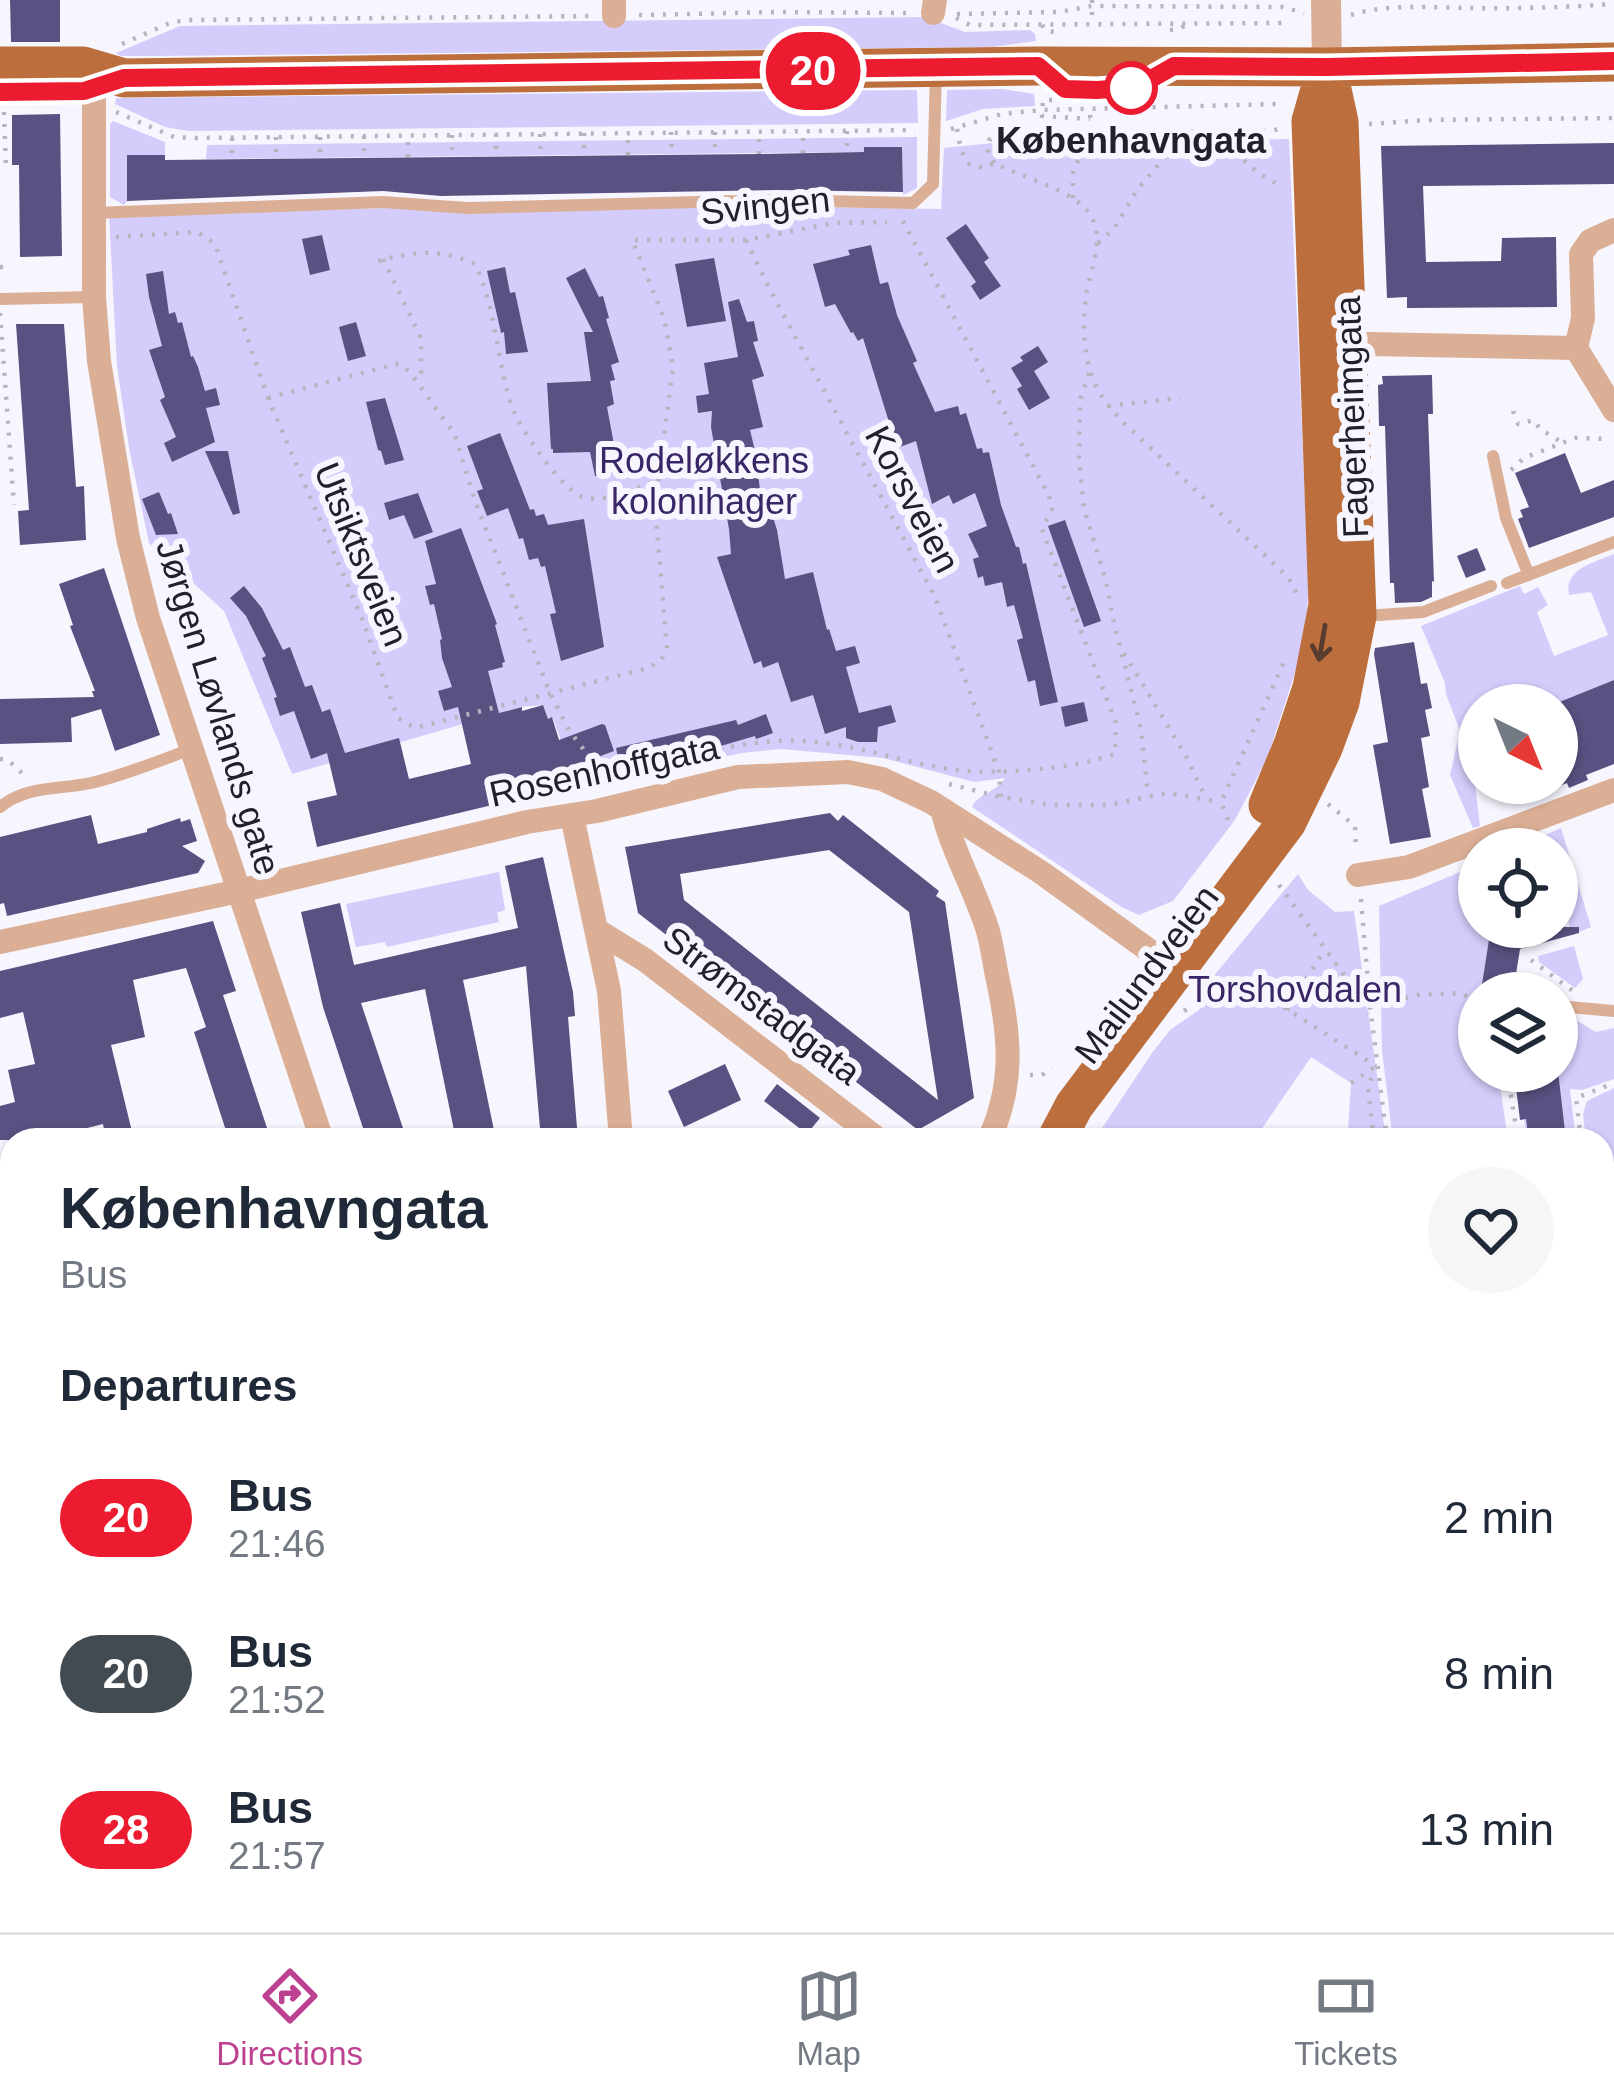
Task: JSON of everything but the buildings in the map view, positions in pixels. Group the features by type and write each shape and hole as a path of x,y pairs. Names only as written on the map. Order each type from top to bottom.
{"main road":[{"path":"2,102 74,92 109,79 1050,66 1172,48 1327,67 1614,62"},
{"path":"0,66 83,66 109,79"},
{"path":"1260,817 1293,746 1312,688 1328,604 1312,122 1327,67"},
{"name":"Fagerheimgata","path":"1260,817 1323,748 1340,702 1357,616 1339,122 1327,67"},
{"name":"Mailundveien","path":"1062,1128 1260,817"},
{"name":"Mailundveien","path":"1036,1128 1111,1013 1167,963"}],"street":[{"name":"Fagerheimgata","path":"1327,67 1340,8"},
{"name":"Jørgen Løvlands gate","path":"109,79 94,213 94,297 99,361 128,538 148,618 318,1128"},
{"path":"1614,230 1590,241 1581,254 1583,318 1576,349 1614,410"},
{"path":"1348,350 1368,344 1576,349"},
{"name":"Rosenhoffgata","path":"0,942 738,778 848,772 883,778 942,809 1042,873 1167,963"},
{"path":"1358,875 1409,867 1614,790"},
{"path":"942,809 988,930 1006,1024 1007,1082 994,1128"},
{"path":"572,815 609,991 620,1128"},
{"name":"Strømstadgata","path":"598,931 645,960 863,1128"}],"lane":[{"path":"94,213 383,202 467,208 777,200 914,203 933,184 936,69"},
{"path":"0,303 94,297"},
{"path":"1493,456 1506,518 1528,573"},
{"path":"1508,583 1614,542"},
{"path":"1357,616 1423,612 1491,586"},
{"path":"0,806 14,796 92,783 191,749"},
{"path":"1578,1007 1614,1011"}],"path":[{"path":"1092,3 1092,19"},
{"path":"921,130 174,137 109,79 172,22 189,20 614,8 1059,12 1092,3 1283,7 1296,12"},
{"path":"1340,8 1550,9 1614,4"},
{"path":"940,9 970,26 1282,23"},
{"path":"1042,25 1050,66 1042,116 1090,116 1091,132 1073,171 1073,198"},
{"path":"1172,48 1185,25"},
{"path":"2,102 6,169"},
{"path":"994,163 984,168 969,164 957,129 1002,113 1278,104"},
{"path":"1357,121 1614,118"},
{"path":"1292,124 1272,131 1001,134 989,140 988,152 994,163 1073,198 1091,216 1098,243 1084,316 1085,344 1090,371 1108,406 1288,578 1300,606"},
{"path":"759,131 759,154"},
{"path":"803,131 803,153"},
{"path":"847,131 847,152"},
{"path":"1222,131 1228,143 1268,180 1297,187"},
{"path":"671,132 671,154"},
{"path":"715,132 716,154"},
{"path":"1098,243 1114,229 1137,190 1186,132"},
{"path":"584,133 584,155"},
{"path":"628,133 628,155"},
{"path":"496,134 496,156"},
{"path":"540,134 541,156"},
{"path":"408,135 408,157"},
{"path":"452,135 452,157"},
{"path":"364,136 364,158"},
{"path":"276,137 276,159"},
{"path":"320,137 320,158"},
{"path":"232,138 232,159"},
{"name":"Svingen","path":"657,480 673,367 664,318 632,240 746,240 833,223 903,221 1045,485 1052,509 1042,529 1116,723 1115,754 1095,761 999,772"},
{"name":"Utsiktsveien","path":"120,236 197,232 215,244 268,398 364,621 398,718 415,728 648,668 661,660 667,649 658,576 657,480"},
{"name":"Korsveien","path":"746,240 935,597 999,772 1001,797"},
{"path":"415,379 421,373 421,338 380,260 415,251 476,264 495,320 513,411 544,458 575,494 590,500 657,480"},
{"path":"0,303 14,505"},
{"path":"268,398 396,364 404,366 455,435 550,693 569,730 602,774"},
{"path":"1090,371 1080,400 1084,508 1142,729 1148,796"},
{"path":"1108,406 1180,398"},
{"path":"1514,411 1517,424 1534,420 1564,443"},
{"path":"1498,482 1524,458 1575,438 1606,439"},
{"path":"0,455 10,454"},
{"path":"1120,645 1187,758 1206,800"},
{"path":"1221,802 1287,655"},
{"path":"592,789 602,774 776,741 840,745 951,770 999,772"},
{"path":"0,759 20,769 35,790"},
{"path":"934,779 1053,805 1108,805 1168,793 1221,802 1260,817"},
{"path":"1328,804 1355,826 1385,1128"},
{"path":"1279,885 1371,1020"},
{"path":"1287,1010 1325,950"},
{"path":"1531,960 1547,972"},
{"path":"1179,1016 1206,998 1260,992 1376,1066"},
{"path":"1370,1006 1418,995 1458,993"},
{"path":"1022,1066 1035,1076 1052,1069"},
{"path":"1351,1083 1376,1066"},
{"path":"1373,1128 1368,1088 1376,1066"},
{"path":"1580,1128 1576,1098 1614,1083"},
{"path":"1511,1092 1517,1128"}],"green space":[{"path":"925,17 965,32 1030,30 1036,41 993,47 116,53 180,26"},
{"path":"917,90 918,123 188,131 165,127 115,104 116,98"},
{"path":"947,90 1034,94 1035,106 983,109 946,121"},
{"path":"113,121 165,142 165,154 124,205 110,197"},
{"path":"917,137 917,188 903,195 902,147 865,147 864,152 206,159 207,145"},
{"name":"Rodeløkkens kolonihager","path":"1289,139 1309,589 1303,648 1267,759 1235,820 1173,901 1139,915 972,807 1005,778 974,782 883,758 780,749 587,786 582,758 566,755 553,718 548,719 543,705 521,707 292,774 224,611 149,543 117,366 109,215 592,203 941,209 944,148 1003,142"},
{"path":"1614,554 1614,680 1578,695 1578,684 1458,684 1458,726 1421,626 1520,586 1524,594 1538,587 1548,605 1537,612 1554,656 1608,635 1591,592 1569,595 1571,579 1582,568"},
{"path":"1458,740 1458,793 1450,775"},
{"path":"1463,804 1477,804 1480,826 1473,828"},
{"path":"499,872 505,910 497,913 499,922 387,947 385,942 356,947 346,904"},
{"path":"1458,873 1458,948 1489,948 1485,972 1458,972 1458,1092 1501,1092 1506,1128 1392,1128 1382,1051 1379,906"},
{"name":"Torshovdalen","path":"1298,874 1308,890 1335,912 1354,911 1384,1128 1348,1128 1351,1083 1311,1057 1262,1128 1102,1128 1170,1030 1199,1010 1212,978"},
{"path":"1578,884 1591,927 1578,932"},
{"path":"1575,948 1583,979 1578,985 1578,972 1553,972 1538,956"},
{"path":"1578,1021 1596,1032 1614,1028 1614,1079 1578,1090"},
{"path":"1614,1088 1614,1128 1585,1128 1587,1101"},
{"path":"1520,1092 1570,1092 1575,1128 1525,1128"}],"bus line":[{"name":"20","path":"0,92 84,91 124,78 1038,66 1065,89 1097,90 1137,87 1174,66 1614,61"}],"place":[{"name":"Københavngata","path":"1131,88"}]}
